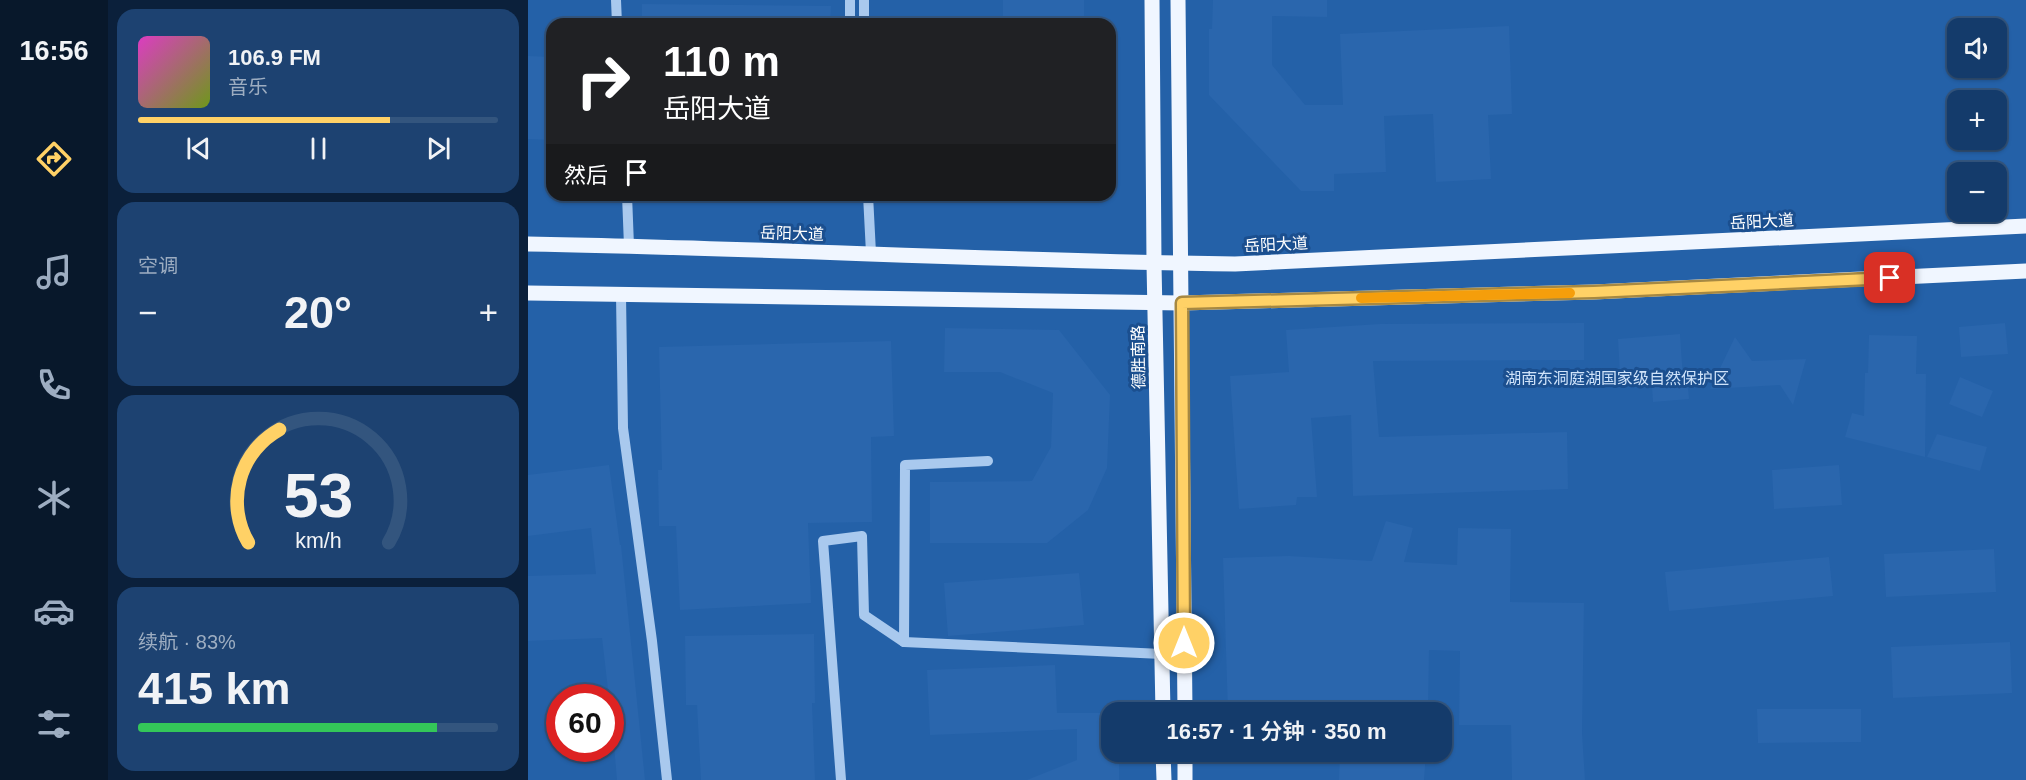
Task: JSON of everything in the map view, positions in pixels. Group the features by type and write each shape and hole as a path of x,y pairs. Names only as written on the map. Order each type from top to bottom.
{"main road":[{"name":"德胜南路","path":"1152,0 1154,264 1163,702"},
{"path":"1178,0 1185,702"},
{"name":"岳阳大道","path":"528,244 871,253 1154,264 1247,263 2026,226"},
{"path":"528,293 1182,303 1594,292 2026,271"},
{"path":"1163,762 1164,780"},
{"path":"1185,762 1185,780"}],"street":[{"path":"616,0 617,18"},
{"path":"838,0 850,1 850,18"},
{"path":"864,0 864,18"},
{"path":"627,201 629,246"},
{"path":"868,201 871,253"},
{"path":"621,295 623,428 652,641 667,780"},
{"path":"904,642 905,465 988,460"},
{"path":"841,780 823,542 862,536 864,615 904,642 1162,654"}],"green space":[{"name":"湖南东洞庭湖国家级自然保护区","path":"528,0 2026,0 2026,780 528,780"}],"building":[{"path":"1003,0 1084,0 1084,18 1003,18"},
{"path":"1213,0 1327,0 1327,17 1272,16 1272,65 1305,105 1343,105 1340,34 1509,26 1512,114 1488,115 1491,179 1436,182 1433,114 1384,116 1386,172 1334,174 1334,191 1301,191 1209,95 1209,29 1212,29"},
{"path":"642,4 831,6 830,18 642,18"},
{"path":"528,56 546,57 546,140 528,139"},
{"path":"1584,323 1584,360 1373,361 1379,437 1567,432 1568,489 1353,496 1351,415 1311,418 1317,497 1297,497 1296,505 1239,509 1230,376 1289,372 1286,330 1380,324"},
{"path":"2005,323 2008,354 1961,357 1959,327"},
{"path":"945,328 1059,330 1110,395 1107,468 1088,510 1047,543 930,543 930,482 1032,481 1051,447 1053,393 1000,372 944,372"},
{"path":"1680,334 1683,378 1687,378 1689,399 1653,402 1651,373 1620,375 1618,339"},
{"path":"1869,335 1917,336 1916,374 1926,374 1925,457 1845,437 1852,413 1864,416"},
{"path":"1735,337 1752,361 1806,359 1793,405 1780,385 1710,389"},
{"path":"891,341 894,436 871,437 872,522 808,523 811,603 680,610 676,526 659,526 658,470 662,470 659,347"},
{"path":"1960,377 1993,391 1982,417 1949,404"},
{"path":"1937,434 1987,447 1980,471 1927,457"},
{"path":"609,465 621,545 645,780 617,780 615,762 624,762 624,684 607,684 602,638 528,641 528,576 596,574 591,528 528,536 528,475"},
{"path":"1839,465 1842,505 1774,509 1772,470"},
{"path":"1386,521 1413,528 1404,562 1457,565 1458,528 1511,529 1510,602 1584,603 1582,733 1585,780 1512,780 1511,725 1459,725 1460,651 1429,650 1428,702 1228,702 1223,558 1289,556 1372,561"},
{"path":"1994,549 1996,592 1886,597 1884,554"},
{"path":"1829,557 1833,596 1669,611 1665,572"},
{"path":"1079,573 1084,625 948,636 944,583"},
{"path":"814,634 815,703 812,703 815,780 701,780 697,705 686,705 685,636"},
{"path":"2010,642 2012,693 1893,698 1891,647"},
{"path":"1055,665 1057,713 1101,713 1101,762 1119,762 1119,780 1027,780 1077,760 1077,729 930,735 927,670"},
{"path":"1757,709 1861,709 1861,742 1758,743"},
{"path":"1340,762 1425,762 1424,780 1339,780"}],"slow traffic":[{"path":"1361,298 1570,293"}],"route":[{"path":"1184,643 1182,303 1594,292 1890,278"}]}
